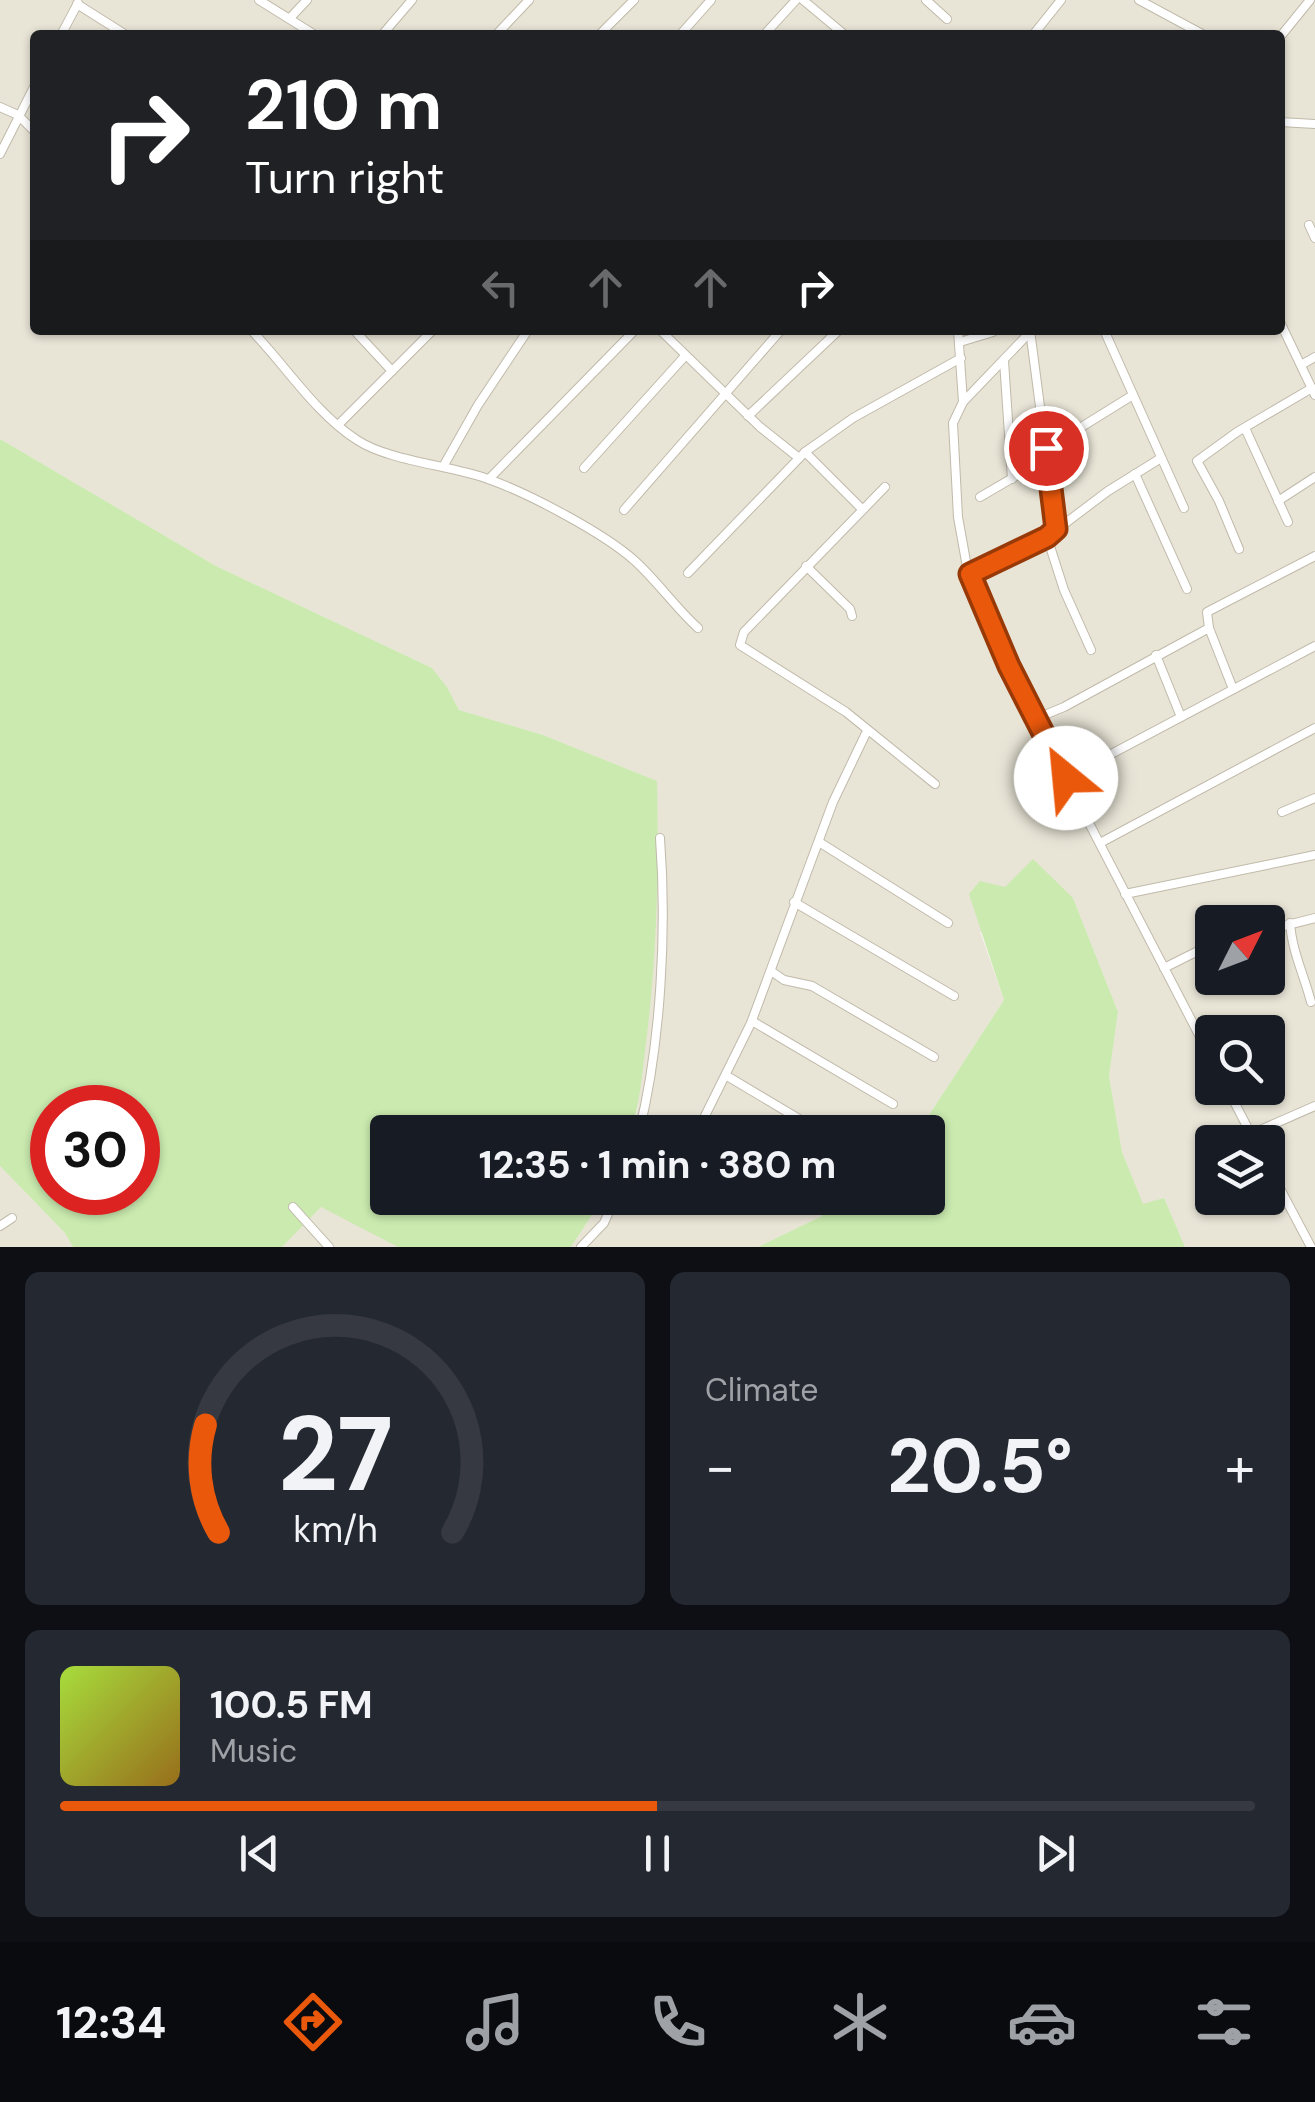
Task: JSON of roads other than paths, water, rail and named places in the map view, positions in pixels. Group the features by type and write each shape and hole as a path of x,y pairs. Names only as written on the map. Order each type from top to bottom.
{"street":[{"path":"258,0 308,30"},
{"path":"290,18 307,0"},
{"path":"386,30 412,0"},
{"path":"501,30 529,0"},
{"path":"604,30 634,0"},
{"path":"684,30 711,0"},
{"path":"769,30 796,0"},
{"path":"804,0 839,30"},
{"path":"926,0 947,19"},
{"path":"1036,30 1061,0"},
{"path":"1139,0 1195,30"},
{"path":"1285,31 1310,0"},
{"path":"64,30 78,2 119,30"},
{"path":"0,154 30,94"},
{"path":"0,107 18,115 30,127"},
{"path":"1285,122 1315,124"},
{"path":"1310,225 1315,238"},
{"path":"1240,550 1197,460 1244,428 1314,392 1285,332"},
{"path":"255,335 315,403 374,450 489,479 556,512 630,557 698,628"},
{"path":"359,335 392,371"},
{"path":"339,424 429,335"},
{"path":"444,465 525,335"},
{"path":"489,479 630,335"},
{"path":"665,335 748,416 802,455 862,509"},
{"path":"624,510 777,335"},
{"path":"748,416 833,335"},
{"path":"959,335 964,402"},
{"path":"960,342 983,335"},
{"path":"1026,335 964,402 953,424 958,517 970,574 1035,719 1195,1027"},
{"path":"1032,335 1056,529"},
{"path":"1106,335 1184,508"},
{"path":"584,468 685,356"},
{"path":"1301,365 1315,357"},
{"path":"688,572 802,455 886,398 961,358"},
{"path":"1004,360 1012,479"},
{"path":"1046,448 1133,396"},
{"path":"1244,428 1288,522"},
{"path":"970,574 1047,537 1161,458"},
{"path":"980,497 1045,460"},
{"path":"1134,474 1187,589"},
{"path":"1278,501 1315,477"},
{"path":"884,487 744,632 740,645 829,700 935,784"},
{"path":"1047,537 1064,590 1091,650"},
{"path":"1233,689 1209,628 1207,612 1315,556"},
{"path":"806,566 850,609 852,616"},
{"path":"1035,719 1209,628"},
{"path":"1066,778 1315,646"},
{"path":"1156,655 1181,717"},
{"path":"1100,844 1315,728"},
{"path":"707,1115 752,1020 833,802 866,731"},
{"path":"1282,812 1315,798"},
{"path":"643,1115 654,1069 663,882 660,838"},
{"path":"819,842 948,924"},
{"path":"1125,894 1315,855"},
{"path":"794,902 954,996"},
{"path":"1285,925 1315,918"},
{"path":"1290,924 1292,950 1311,1002"},
{"path":"1164,968 1195,952"},
{"path":"771,970 784,980 812,986 934,1057"},
{"path":"752,1020 893,1104"},
{"path":"727,1076 792,1115"},
{"path":"1278,1125 1315,1106"},
{"path":"1285,1198 1311,1247"},
{"path":"293,1207 329,1247"},
{"path":"581,1247 607,1215"},
{"path":"0,1226 12,1218"}]}
